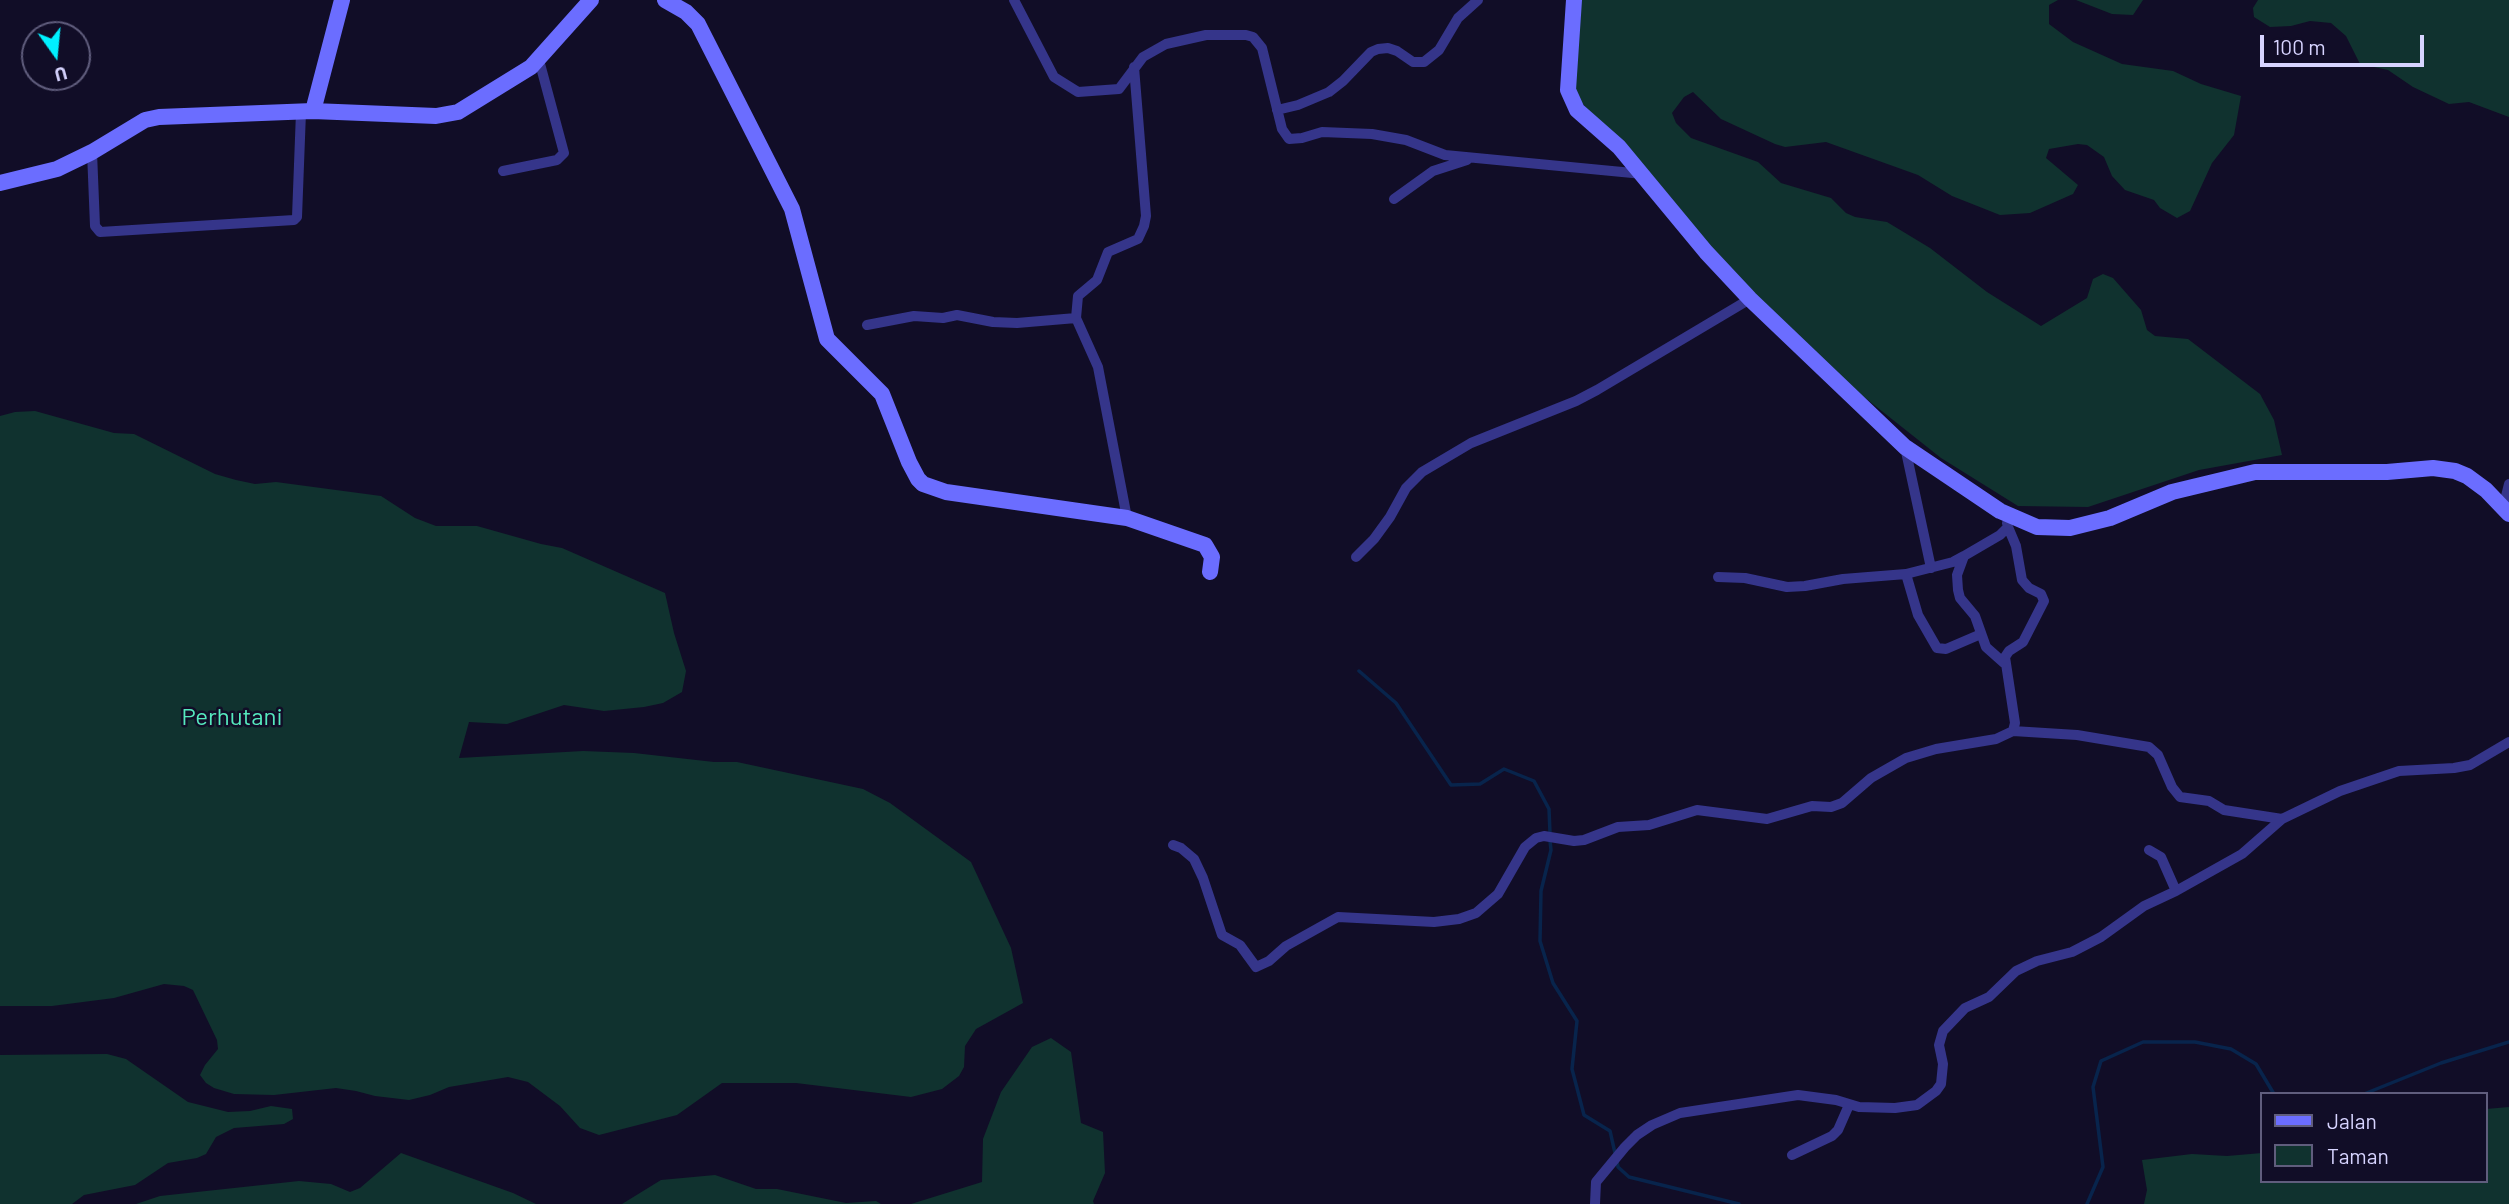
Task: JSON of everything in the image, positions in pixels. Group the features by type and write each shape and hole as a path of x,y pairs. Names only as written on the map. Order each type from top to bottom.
{"street":[{"path":"92,152 95,226 100,232 294,220 297,217 307,112 342,0"},
{"path":"0,183 57,169 92,152 134,126 159,117 307,112 447,115 467,107 531,67 590,0"},
{"path":"664,0 685,12 698,24 792,209 827,340 882,394 918,479 923,484 946,492 1127,519 1205,545 1212,557 1210,572"},
{"path":"1014,0 1054,77 1078,92 1116,90 1150,51 1183,39 1234,34 1253,37 1262,48 1282,129 1289,139 1322,132 1372,134 1406,140 1446,155 1643,174"},
{"path":"1277,110 1298,106 1329,92 1378,48 1397,51 1413,62 1424,62 1439,51 1458,18 1478,0"},
{"path":"1574,0 1568,90 1577,110 1612,139 1706,252 1750,299 1905,447 2006,520 2037,527 2070,528 2110,518 2172,492 2268,470 2387,472 2433,468 2455,471 2486,490 2506,511"},
{"path":"503,171 557,160 564,153 538,60"},
{"path":"1127,519 1098,367 1076,318 1078,296 1097,279 1108,253 1138,239 1144,226 1146,216 1135,67"},
{"path":"1394,199 1433,171 1473,158"},
{"path":"1356,557 1374,539 1406,488 1422,472 1471,443 1597,390 1750,299"},
{"path":"867,325 914,316 970,316 993,322 1017,323 1076,318"},
{"path":"1905,447 1931,568"},
{"path":"2506,511 2509,484"},
{"path":"1718,577 1787,587 1906,574 1964,556 1991,542 2006,520"},
{"path":"2006,520 2016,546 2022,580 2029,588 2042,594 2044,601 2026,637 2006,654 2004,663 2015,723 2012,732"},
{"path":"1964,556 1957,575 1958,590 1975,616 1990,652 2004,663"},
{"path":"1906,574 1918,615 1937,648 1946,649 1981,634"},
{"path":"1173,845 1194,859 1222,935 1240,944 1256,967 1269,961 1286,946 1338,917 1434,922 1459,919 1476,913 1498,894 1530,841 1544,836 1584,840 1618,827 1649,825 1698,810 1767,820 1812,806 1831,807 1842,803 1871,778 1906,758 1936,749 1996,739 2012,732 2077,735 2149,747 2158,755 2172,787 2180,797 2209,802 2224,810 2282,819"},
{"path":"1595,1204 1595,1188 1600,1176 1637,1135 1665,1118 1695,1109 1798,1096 1836,1100 1849,1105 1907,1108 1928,1099 1936,1091 1943,1077 1939,1045 1940,1038 1949,1024 1965,1008 1989,997 2016,971 2037,961 2085,946 2144,906 2242,854 2282,819 2340,792 2399,771 2470,765 2509,742"},
{"path":"2149,850 2161,857 2176,891"},
{"path":"1792,1155 1832,1136 1838,1130 1849,1105"}],"green space":[{"path":"1581,0 2058,0 2049,5 2049,24 2073,42 2122,64 2173,71 2201,84 2241,96 2234,135 2212,163 2190,211 2177,218 2160,208 2154,200 2125,190 2112,176 2104,157 2087,145 2049,149 2046,158 2078,185 2073,194 2030,213 2000,215 1952,196 1918,175 1826,142 1785,147 1775,144 1721,119 1693,92 1684,97 1672,113 1676,123 1691,138 1758,162 1781,183 1831,198 1846,213 1855,217 1887,222 1930,248 1987,292 2041,326 2087,298 2093,279 2103,274 2113,278 2141,310 2147,330 2155,336 2188,339 2260,394 2274,420 2282,455 2199,470 2088,507 2018,506 1941,458 1859,393 1761,303 1574,94"},
{"path":"2076,0 2143,0 2133,15 2112,14"},
{"path":"2258,0 2509,0 2509,117 2469,102 2449,104 2413,87 2388,70 2360,64 2346,36 2331,23 2310,21 2291,26 2270,27 2254,17 2253,8"},
{"name":"Perhutani","path":"35,411 114,433 134,434 215,474 236,480 255,484 276,482 381,496 415,518 436,526 477,526 562,548 665,593 686,671 682,692 663,703 644,707 604,711 564,705 507,724 469,722 459,758 583,751 634,753 737,762 863,789 890,803 971,862 1011,948 1023,1003 976,1029 965,1046 964,1067 959,1076 942,1089 911,1097 796,1083 722,1083 677,1115 599,1135 580,1128 560,1106 528,1082 508,1077 449,1087 409,1100 336,1088 274,1095 234,1094 214,1088 200,1075 218,1049 217,1040 193,990 184,986 164,984 114,998 52,1006 0,1006 0,416"},
{"path":"1051,1038 1071,1052 1081,1123 1103,1132 1105,1173 1094,1204 911,1204 982,1182 983,1139 1001,1092 1032,1047"},
{"path":"107,1054 126,1059 188,1102 228,1112 271,1106 292,1109 293,1119 284,1124 234,1128 216,1137 206,1154 168,1163 135,1185 84,1195 72,1204 0,1204 0,1055"},
{"path":"2509,1107 2509,1204 2144,1204 2147,1190 2142,1160 2192,1154 2227,1156 2260,1153 2260,1183 2488,1183 2488,1109"},
{"path":"401,1153 513,1193 536,1204 136,1204 160,1196 299,1181 331,1184 350,1192 360,1188"},
{"path":"715,1175 756,1189 777,1189 846,1203 876,1201 881,1204 622,1204 661,1180"}],"waterway":[{"path":"1359,671 1396,703 1451,785 1480,784 1504,769 1534,781 1549,809 1550,833"},
{"path":"1550,841 1551,850 1541,891 1540,941 1553,983 1577,1021 1572,1069 1584,1115 1610,1131 1615,1153"},
{"path":"2087,1204 2103,1167 2093,1087 2101,1061 2143,1042 2195,1042 2231,1049 2256,1064 2273,1092"},
{"path":"2369,1092 2441,1063 2509,1042"},
{"path":"1617,1161 1618,1167 1629,1177 1739,1204"}]}
